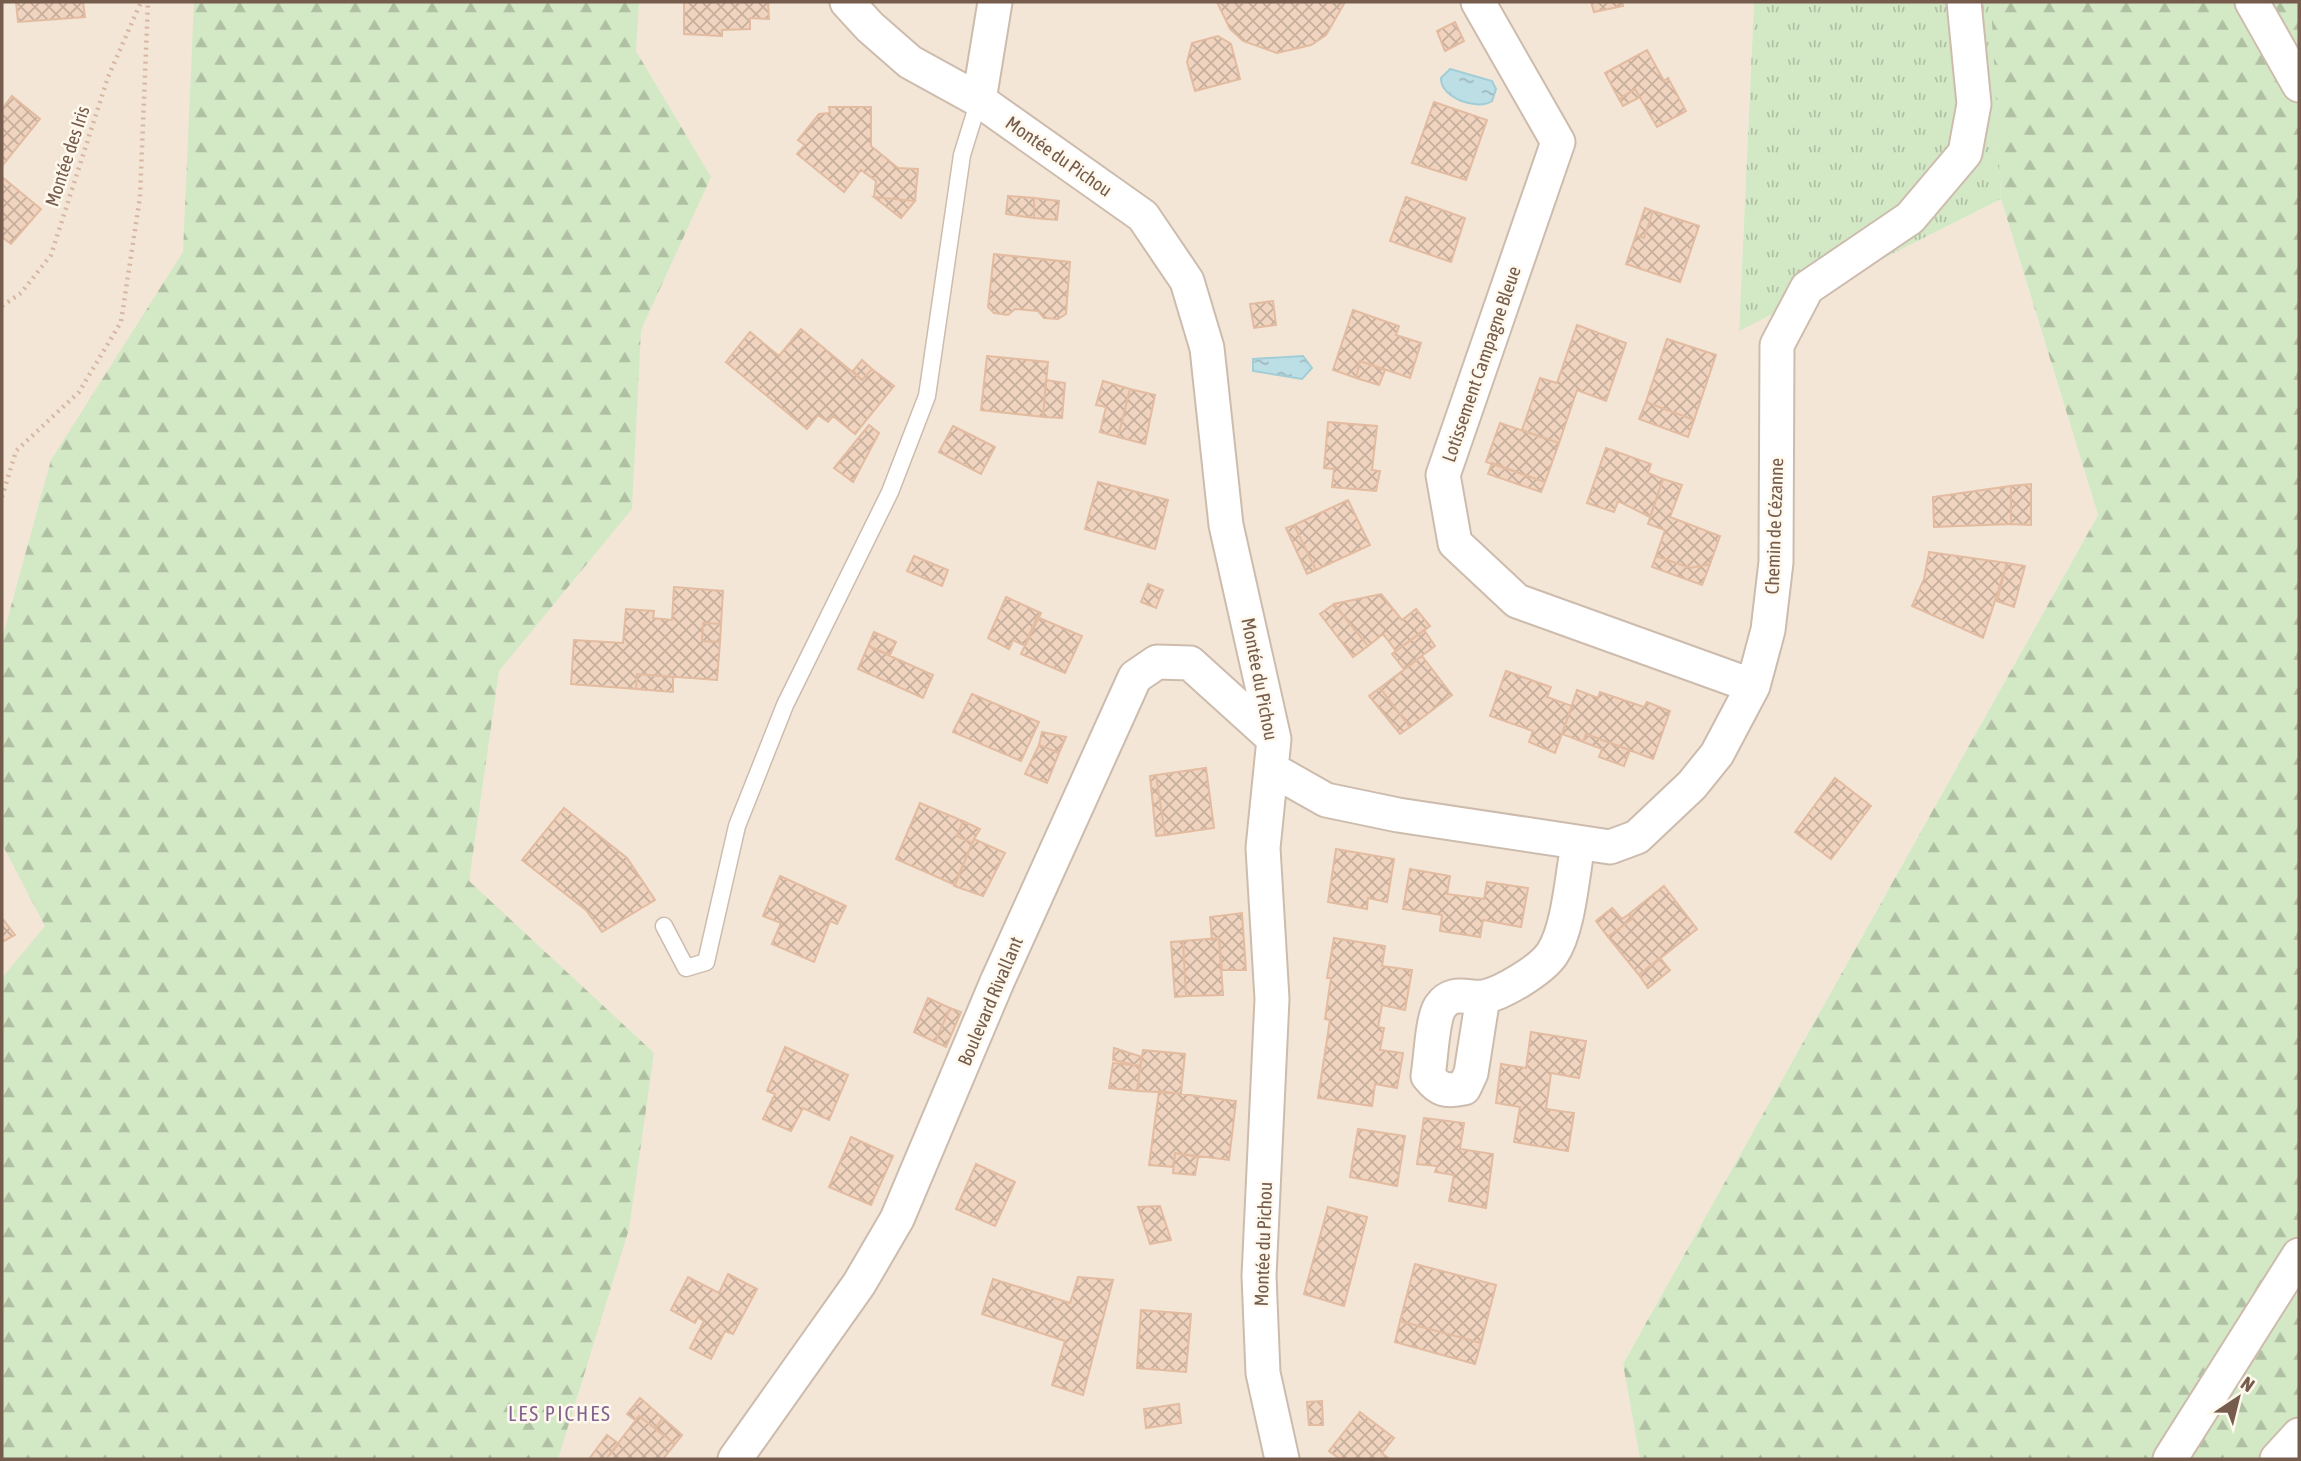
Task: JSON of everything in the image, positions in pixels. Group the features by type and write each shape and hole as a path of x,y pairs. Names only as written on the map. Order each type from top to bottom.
{"street":[{"name":"Montée du Pichou","path":"847,2 870,27 911,62 979,100 1143,216 1187,281 1207,348 1226,525 1273,754 1263,848 1272,999 1259,1276 1263,1373 1282,1459"},
{"path":"979,100 995,2"},
{"name":"Lotissement Campagne Bleue","path":"1478,2 1558,142 1443,475 1455,543 1517,601 1753,686"},
{"name":"Chemin de Cézanne","path":"1273,754 1325,800 1578,845 1610,847 1637,837 1665,814 1717,754 1753,686 1768,630 1776,562 1777,345 1807,288 1910,218 1965,153 1974,104 1964,2"},
{"path":"2252,2 2299,85"},
{"name":"Boulevard Rivallant","path":"735,1459 859,1284 898,1219 996,982 1135,677 1157,663 1190,663 1273,754"},
{"path":"1483,997 1508,989 1551,955 1560,935 1578,845"},
{"path":"2171,1459 2299,1255"},
{"path":"2277,1459 2299,1435"}],"lane":[{"path":"664,926 686,968 706,962 737,826 785,705 890,492 927,396 962,155 979,100"}],"path":[{"name":"Montée des Iris","path":"2,306 21,293 51,255 108,77 141,2"},
{"path":"2,497 16,451 79,392 121,322 140,197 148,2"}],"shaded area":[{"path":"2,2 1754,2 1739,330 2001,199 2098,515 1623,1364 1640,1459 2,1459"}],"green space":[{"path":"194,2 639,2 636,51 711,177 641,330 632,509 499,671 469,881 654,1053 629,1229 558,1459 2,1459 2,978 45,926 2,844 2,639 51,460 183,252"},
{"path":"1754,2 1993,2 2001,199 1739,331"},
{"path":"1991,2 2299,2 2299,1459 1640,1459 1623,1364 2098,515 2001,199"}],"water":[{"path":"1450,69 1492,81 1496,89 1492,101 1478,104 1453,97 1442,85 1441,78"},
{"path":"1303,356 1312,368 1302,379 1253,371 1253,359"}],"building":[{"path":"16,2 83,2 85,17 18,22"},
{"path":"684,2 768,2 769,19 750,18 750,29 722,30 722,36 684,34"},
{"path":"1217,2 1345,2 1326,35 1311,45 1277,53 1243,41 1230,29"},
{"path":"1591,2 1622,2 1623,6 1594,12"},
{"path":"1455,22 1464,41 1445,51 1437,31"},
{"path":"1218,36 1231,44 1240,79 1195,91 1187,62 1192,43"},
{"path":"1647,50 1664,81 1668,78 1686,111 1657,127 1635,89 1619,99 1605,73"},
{"path":"1635,89 1640,97 1623,106 1619,99"},
{"path":"12,96 40,119 2,166 2,109"},
{"path":"1434,102 1487,120 1466,180 1412,163"},
{"path":"829,107 871,107 871,146 898,168 918,169 915,201 874,197 876,181 861,170 844,192 797,154 805,145 798,140 819,114 830,113"},
{"path":"2,177 41,209 11,244 2,237"},
{"path":"1008,196 1034,198 1034,218 1006,214"},
{"path":"874,197 915,201 901,218"},
{"path":"1406,197 1465,218 1451,262 1390,241"},
{"path":"1034,198 1059,201 1057,220 1034,218"},
{"path":"1645,208 1653,211 1644,238 1636,235"},
{"path":"1653,211 1699,226 1680,282 1626,264 1636,235 1644,238"},
{"path":"994,254 1070,262 1066,314 1058,319 1044,318 1038,311 1015,309 1008,315 994,313 988,307"},
{"path":"1273,301 1276,325 1254,328 1250,304"},
{"path":"1353,310 1399,326 1396,335 1421,343 1410,378 1360,361 1356,378 1333,370"},
{"path":"1577,325 1626,343 1606,401 1577,390 1559,443 1522,430 1540,378 1557,383"},
{"path":"801,329 862,380 872,369 894,386 855,434 833,416 828,422 818,415 807,429 726,362 750,332 779,356"},
{"path":"1667,339 1716,355 1694,420 1646,402"},
{"path":"987,356 1048,362 1043,417 981,410"},
{"path":"862,360 872,369 862,380 853,371"},
{"path":"1360,361 1385,370 1379,385 1356,378"},
{"path":"1046,380 1065,383 1062,418 1043,417"},
{"path":"1103,381 1130,389 1118,437 1100,432 1106,407 1096,405"},
{"path":"1130,389 1155,395 1145,444 1118,437"},
{"path":"1646,402 1694,420 1688,437 1639,419"},
{"path":"1328,422 1377,426 1372,470 1380,471 1376,491 1332,487 1334,469 1324,468"},
{"path":"1500,423 1559,443 1545,482 1486,462"},
{"path":"869,425 879,433 853,482 834,468"},
{"path":"953,426 995,447 981,474 939,452"},
{"path":"1606,448 1651,464 1648,473 1663,479 1650,517 1618,501 1614,512 1587,503"},
{"path":"1492,463 1545,482 1541,492 1488,474"},
{"path":"1663,479 1682,485 1670,517 1720,536 1710,564 1690,568 1656,556 1665,530 1648,524"},
{"path":"1098,482 1168,500 1155,549 1085,529"},
{"path":"2031,484 2031,525 2011,524 2011,486"},
{"path":"2011,486 2011,524 1934,527 1933,497"},
{"path":"1348,500 1370,545 1316,570 1294,525"},
{"path":"1294,525 1316,570 1307,574 1286,528"},
{"path":"1929,552 2007,563 1983,638 1912,606 1924,579"},
{"path":"914,556 948,570 942,586 907,571"},
{"path":"1656,556 1690,568 1710,564 1702,585 1652,567"},
{"path":"2007,563 2025,566 2014,607 1997,601"},
{"path":"1148,584 1163,590 1156,608 1141,602"},
{"path":"674,587 723,591 721,624 703,623 702,641 720,642 717,680 637,674 636,689 571,684 574,640 623,643 626,609 654,611 653,618 672,620"},
{"path":"1381,594 1402,620 1416,609 1430,626 1396,651 1383,634 1368,646 1334,604"},
{"path":"1006,597 1041,613 1025,646 1013,640 1009,649 988,638"},
{"path":"1334,604 1368,646 1353,657 1320,614"},
{"path":"1037,617 1082,636 1065,673 1021,654"},
{"path":"703,623 721,624 720,642 702,641"},
{"path":"1424,630 1435,646 1404,669 1392,654"},
{"path":"874,632 896,642 890,655 868,646"},
{"path":"868,646 933,675 923,698 858,669"},
{"path":"1422,656 1452,695 1410,727 1380,688"},
{"path":"1506,671 1551,687 1547,697 1572,706 1555,753 1529,742 1533,731 1490,716"},
{"path":"637,674 673,677 673,692 636,689"},
{"path":"1380,688 1410,727 1400,734 1369,696"},
{"path":"1577,690 1598,698 1600,692 1644,707 1647,702 1670,711 1653,759 1586,734 1583,742 1562,734"},
{"path":"972,694 1039,722 1021,761 953,732"},
{"path":"1042,732 1066,737 1059,753 1039,745"},
{"path":"1586,734 1630,750 1624,766 1599,757 1602,749 1583,742"},
{"path":"1039,745 1059,753 1047,783 1025,774"},
{"path":"1206,768 1214,828 1165,835 1156,775"},
{"path":"1156,775 1165,835 1156,836 1150,776"},
{"path":"1835,778 1871,806 1831,859 1795,832"},
{"path":"920,803 963,821 957,836 972,843 955,885 896,859"},
{"path":"564,808 627,858 655,900 602,932 586,910 522,860"},
{"path":"963,821 980,829 972,843 957,836"},
{"path":"974,839 1005,853 983,896 954,886"},
{"path":"1336,849 1394,859 1387,902 1368,898 1367,909 1328,902"},
{"path":"1410,869 1450,876 1447,894 1484,899 1487,882 1528,888 1521,927 1483,920 1480,937 1440,931 1442,915 1403,909"},
{"path":"780,876 846,906 837,924 830,921 814,962 772,944 781,923 763,916"},
{"path":"1664,886 1697,929 1639,975 1608,937 1633,918 1629,914"},
{"path":"1612,908 1622,919 1629,914 1633,918 1608,937 1596,921"},
{"path":"1242,913 1246,970 1222,970 1219,938 1212,940 1210,917"},
{"path":"2,918 15,935 2,942"},
{"path":"1219,938 1223,995 1186,996 1183,941"},
{"path":"1334,938 1385,946 1382,966 1412,970 1405,1010 1382,1005 1378,1027 1384,1028 1380,1050 1403,1053 1397,1088 1375,1084 1372,1106 1318,1098 1330,1020 1325,1019 1331,978 1327,978"},
{"path":"1183,941 1186,996 1175,997 1171,942"},
{"path":"1660,958 1670,970 1648,988 1639,975"},
{"path":"928,998 950,1008 935,1042 914,1032"},
{"path":"950,1008 961,1012 946,1047 935,1042"},
{"path":"1531,1032 1586,1041 1579,1078 1551,1073 1546,1109 1574,1113 1568,1151 1514,1142 1520,1107 1496,1103 1501,1064 1526,1068"},
{"path":"785,1047 848,1075 829,1120 803,1108 791,1131 763,1119 775,1094 767,1091"},
{"path":"1114,1048 1142,1057 1140,1066 1113,1060"},
{"path":"1143,1050 1185,1054 1181,1093 1137,1091"},
{"path":"1113,1063 1140,1066 1137,1091 1109,1088"},
{"path":"1159,1091 1236,1101 1229,1160 1175,1153 1173,1167 1149,1165"},
{"path":"1424,1118 1464,1123 1460,1149 1493,1154 1486,1208 1449,1201 1454,1175 1435,1172 1437,1166 1417,1164"},
{"path":"1358,1129 1405,1136 1397,1186 1350,1177"},
{"path":"851,1137 893,1156 871,1205 829,1187"},
{"path":"1175,1153 1198,1157 1195,1175 1173,1173"},
{"path":"976,1164 1015,1182 995,1226 956,1209"},
{"path":"1160,1206 1171,1240 1150,1244 1138,1207"},
{"path":"1328,1207 1367,1217 1344,1306 1304,1294"},
{"path":"1415,1264 1496,1285 1481,1343 1400,1321"},
{"path":"728,1274 757,1289 733,1334 725,1331 711,1359 690,1348 704,1321 698,1317 695,1323 671,1310 688,1277 719,1293"},
{"path":"1078,1277 1113,1280 1083,1395 1052,1385 1065,1341 982,1314 993,1279 1070,1303"},
{"path":"1141,1310 1191,1314 1186,1372 1137,1368"},
{"path":"1400,1321 1481,1343 1475,1364 1395,1342"},
{"path":"640,1398 663,1418 655,1428 639,1416 635,1420 627,1414"},
{"path":"1322,1401 1323,1425 1309,1425 1307,1402"},
{"path":"1179,1404 1181,1423 1146,1428 1144,1409"},
{"path":"1360,1412 1394,1438 1382,1453 1389,1459 1340,1459 1329,1451"},
{"path":"639,1416 675,1444 663,1459 606,1459"},
{"path":"663,1418 682,1435 675,1444 655,1428"},
{"path":"607,1435 619,1444 606,1459 589,1459"}],"district":[{"name":"LES PICHES","path":"560,1414"}]}
